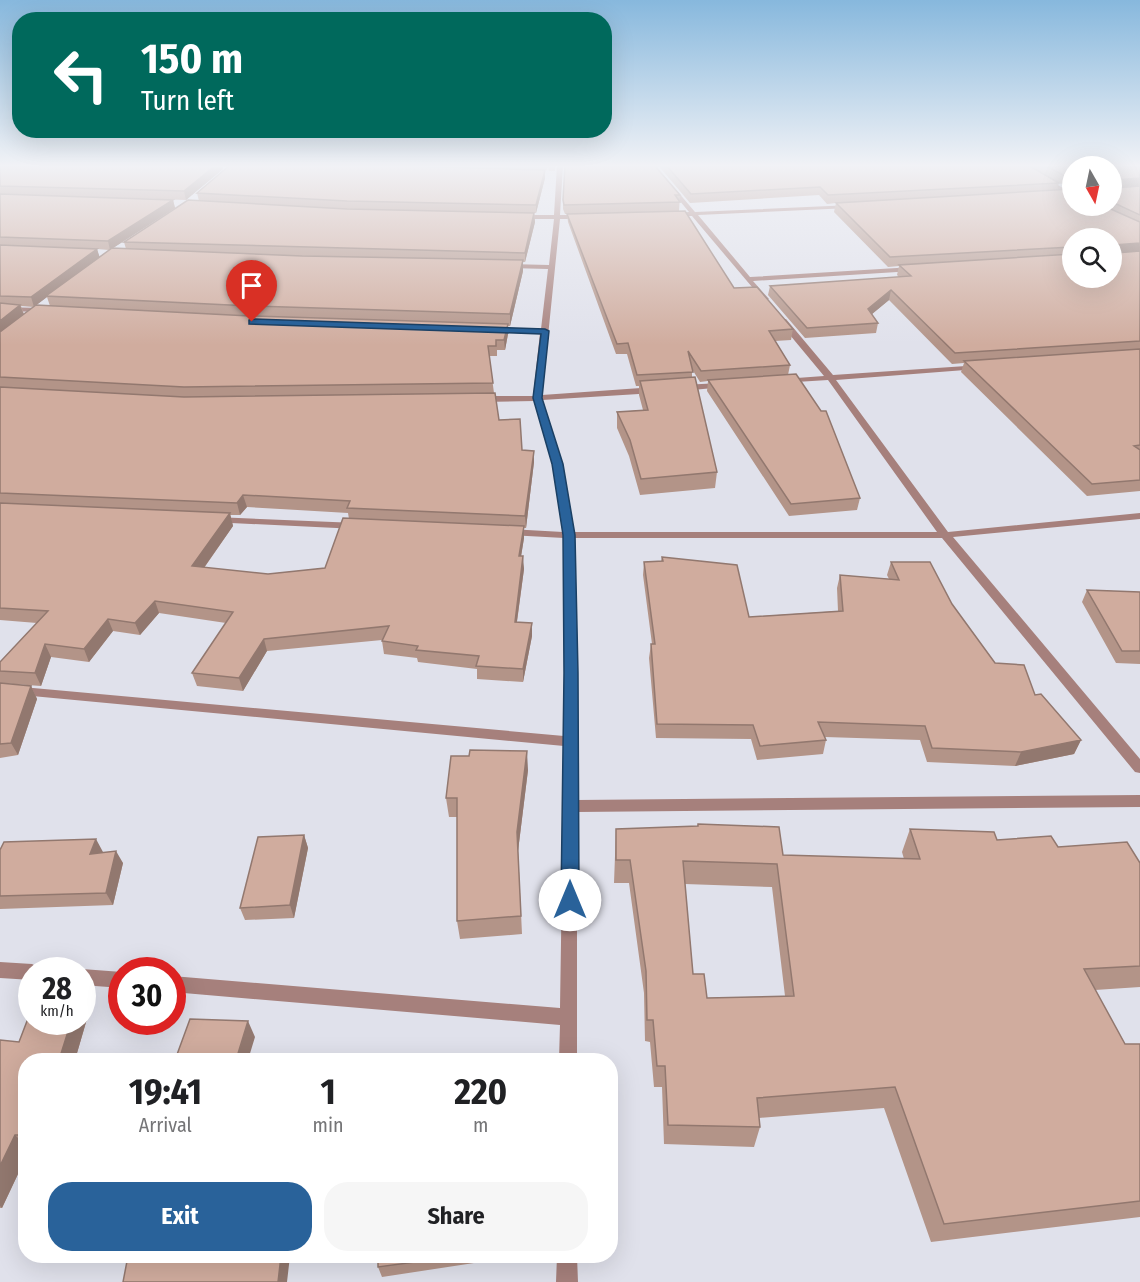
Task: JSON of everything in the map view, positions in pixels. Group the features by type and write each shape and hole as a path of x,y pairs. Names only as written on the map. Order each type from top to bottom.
{"street":[{"path":"556,225 537,398 558,464 569,535 571,742 568,1053"},
{"path":"702,225 771,306"},
{"path":"505,266 552,267"},
{"path":"748,279 922,269"},
{"path":"0,309 38,310 49,307"},
{"path":"31,316 38,310"},
{"path":"778,315 830,377 945,535 1140,768"},
{"path":"486,330 545,331"},
{"path":"772,381 985,366"},
{"path":"467,399 537,398 736,384"},
{"path":"497,532 569,535 945,535 1140,516"},
{"path":"209,519 365,526"},
{"path":"0,689 571,742"},
{"path":"570,806 1140,801"},
{"path":"0,970 18,971"},
{"path":"186,985 568,1017"},
{"path":"567,1263 567,1282"}],"building":[{"path":"0,225 134,225 108,241 0,237"},
{"path":"150,225 531,225 525,253 124,242"},
{"path":"571,225 694,225 734,288 757,287 793,329 769,331 790,365 701,371 688,351 693,372 637,375 628,343 617,344"},
{"path":"858,225 1140,225 1140,243 1122,244 1122,228 1062,228 1062,248 890,257"},
{"path":"0,245 97,249 31,297 0,296"},
{"path":"112,248 302,256 523,260 510,314 250,306 46,296"},
{"path":"1140,251 1140,341 955,353 891,290 868,309 878,323 807,328 770,286 911,276 899,265 1062,255 1062,288 1122,288 1122,252"},
{"path":"0,303 20,305 0,321"},
{"path":"36,305 250,316 508,324 504,340 496,340 496,346 488,346 493,383 184,387 0,377 0,332"},
{"path":"1140,349 1140,445 1134,446 1140,450 1140,480 1092,484 964,361"},
{"path":"796,374 821,411 826,411 860,498 791,504 708,380"},
{"path":"695,377 717,472 641,479 630,440 617,412 648,410 640,381"},
{"path":"0,387 184,397 495,393 499,420 520,419 522,450 534,451 525,516 347,508 350,501 243,495 237,503 0,493"},
{"path":"0,503 230,513 192,566 268,574 325,568 343,518 524,526 519,556 523,556 515,622 532,623 523,669 476,666 479,656 416,650 418,646 382,641 389,626 264,639 239,678 192,673 233,612 155,601 135,623 108,619 84,649 45,644 35,673 0,671 0,662 48,611 0,608"},
{"path":"662,557 737,565 749,617 843,611 840,575 899,580 891,562 930,562 952,604 995,663 1024,665 1035,695 1041,694 1081,740 1021,752 932,748 925,726 818,722 826,740 760,746 753,725 657,724 651,644 655,644 644,562 663,561"},
{"path":"1087,590 1140,592 1140,651 1122,651"},
{"path":"0,683 31,686 11,743 0,744"},
{"path":"470,750 527,751 517,832 521,916 457,921 457,798 446,798 451,756 469,756"},
{"path":"698,824 779,827 783,855 920,859 910,829 994,832 997,840 1051,836 1058,847 1127,842 1140,863 1140,966 1084,969 1125,1044 1140,1044 1140,1201 944,1224 895,1087 757,1098 760,1127 668,1125 665,1066 657,1066 653,1020 647,1020 646,971 630,860 616,860 616,829 698,826","holes":["683,861 777,864 794,996 707,998 704,974 693,974"]},
{"path":"304,835 290,905 240,908 258,837"},
{"path":"96,839 90,854 116,851 106,893 0,896 0,850 4,842"},
{"path":"190,1019 248,1021 238,1053 178,1053"},
{"path":"22,1035 67,1035 61,1053 18,1053 18,1135 15,1135 0,1166 0,1040 19,1042"},
{"path":"127,1263 280,1263 278,1282 123,1282"},
{"path":"378,1263 408,1263 378,1267"}],"route":[{"path":"252,322 545,331 537,398 558,464 569,535 570,900"}]}
